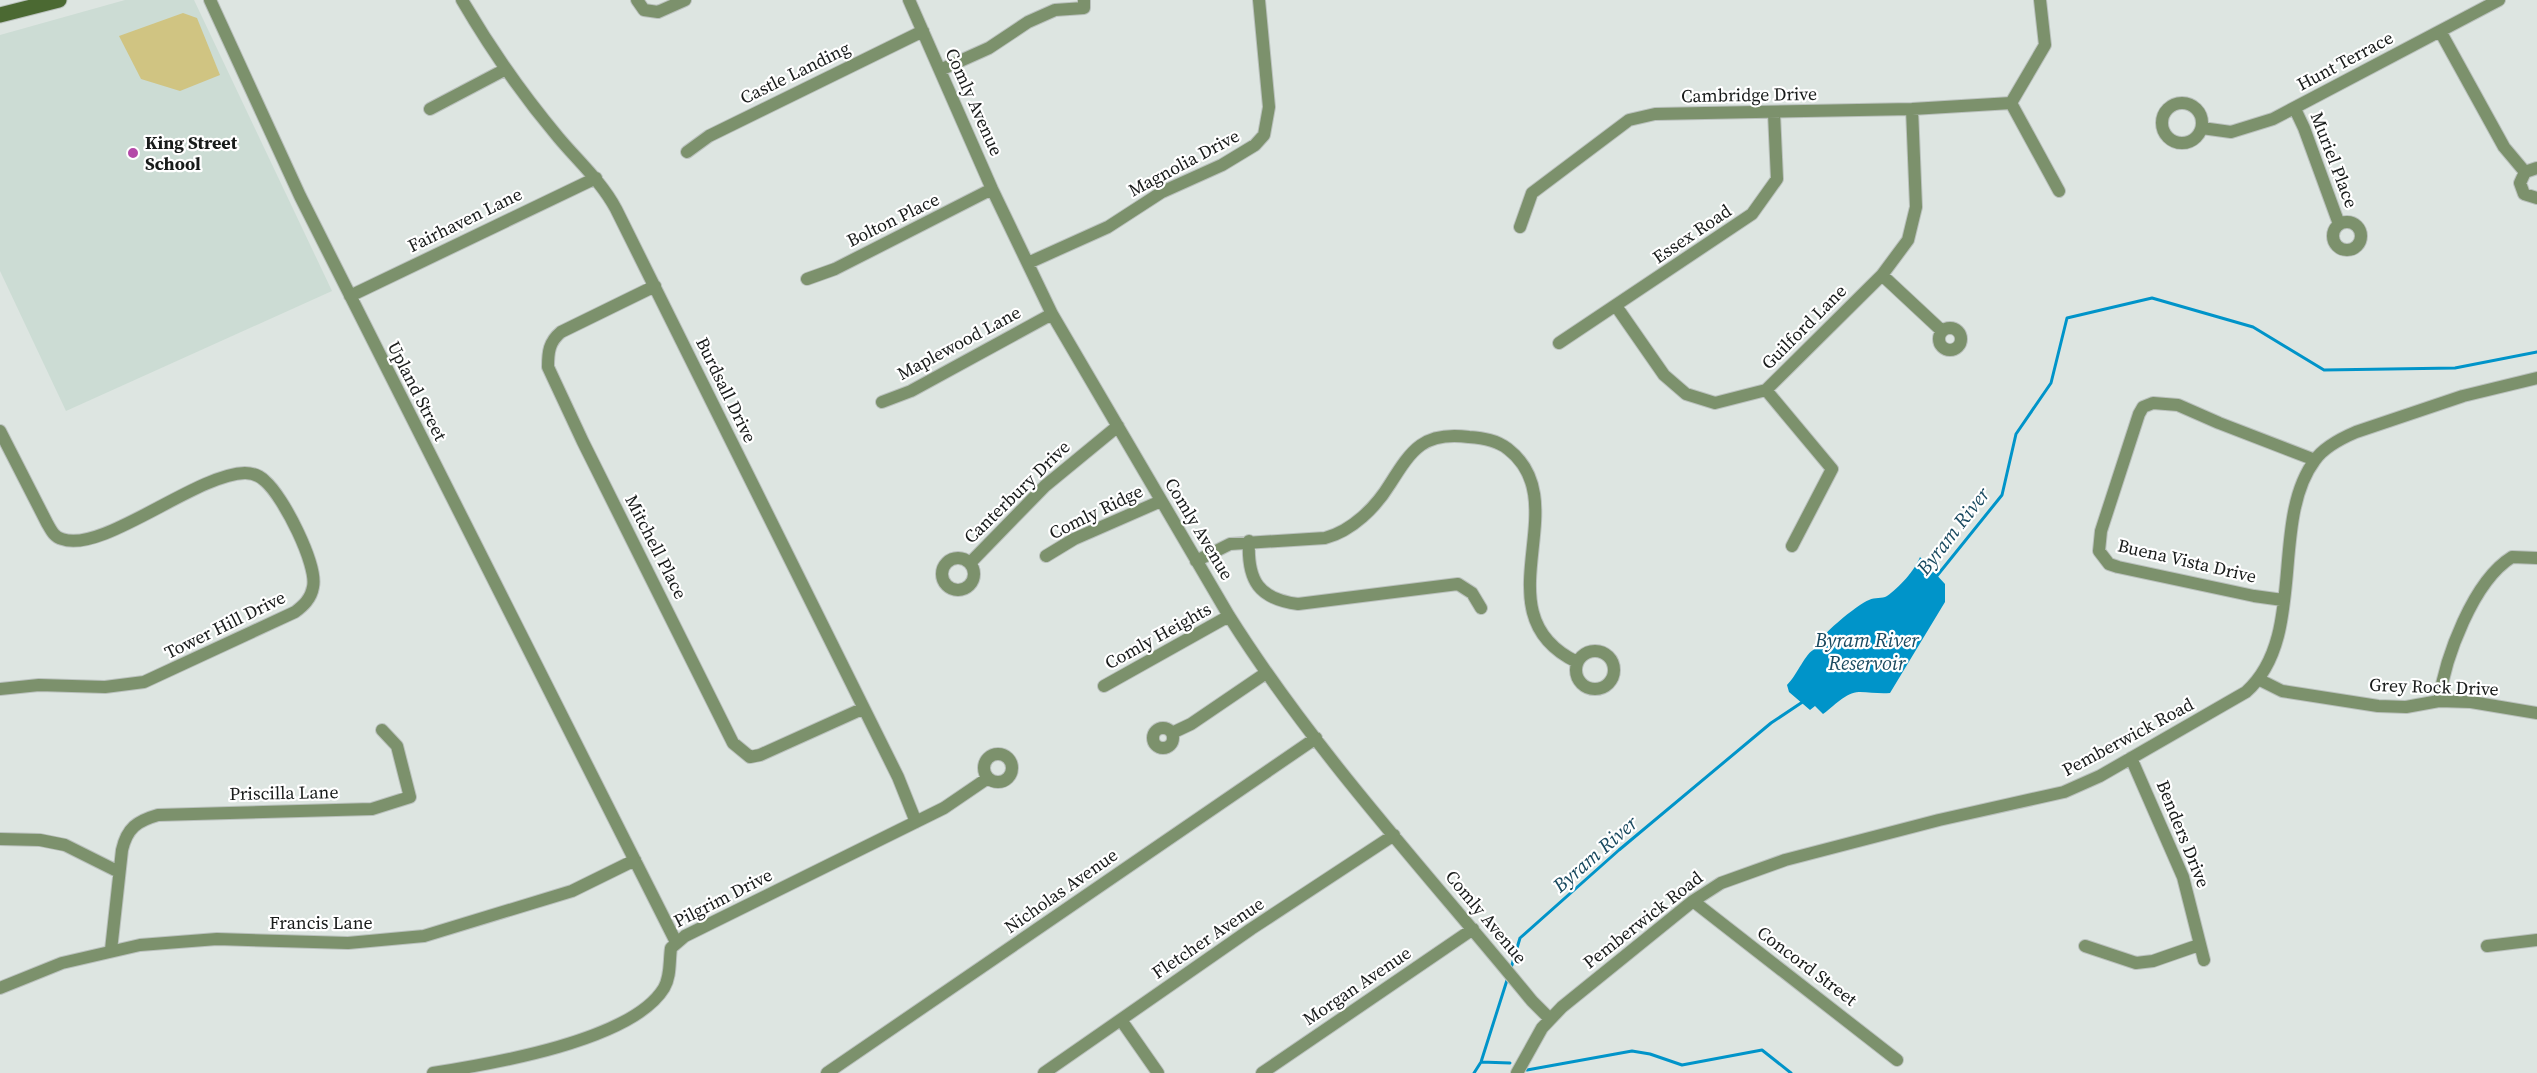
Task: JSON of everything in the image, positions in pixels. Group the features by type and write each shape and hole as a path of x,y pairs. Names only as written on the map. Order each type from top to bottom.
{"main road":[{"path":"0,15 59,0"}],"street":[{"name":"Upland Street","path":"210,0 350,296 676,942"},
{"name":"Burdsall Drive","path":"462,0 506,69 558,137 596,178 616,208 862,709 898,777 916,822"},
{"path":"637,0 644,10 652,13 670,3 685,0"},
{"name":"Comly Avenue","path":"909,0 992,189 1052,314 1229,616 1266,673 1316,738 1473,930 1550,1019"},
{"path":"940,70 989,48 1028,22 1056,10 1084,8 1084,0"},
{"name":"Magnolia Drive","path":"1028,263 1108,227 1162,192 1222,165 1256,145 1264,135 1269,107 1258,0"},
{"path":"2040,0 2045,45 2011,103 2059,190"},
{"name":"Hunt Terrace","path":"2202,128 2231,132 2244,130 2295,108 2499,0"},
{"name":"Castle Landing","path":"687,152 709,136 923,31"},
{"path":"2440,31 2504,147 2531,170 2521,178 2520,187 2529,197 2537,198"},
{"path":"430,108 506,69"},
{"name":"Cambridge Drive","path":"1520,228 1533,193 1629,120 1655,114 1912,109 2011,103"},
{"name":"Muriel Place","path":"2295,108 2339,225"},
{"name":"Guilford Lane","path":"1616,306 1664,375 1686,394 1715,403 1766,390 1882,275 1908,240 1916,207 1912,109"},
{"name":"Essex Road","path":"1560,342 1752,214 1777,179 1774,113"},
{"name":"Fairhaven Lane","path":"350,296 596,178"},
{"name":"Bolton Place","path":"807,279 835,269 992,189"},
{"path":"1882,275 1942,331"},
{"name":"Mitchell Place","path":"655,286 561,332 553,339 548,354 548,367 583,442 733,743 750,756 760,755 862,709"},
{"name":"Maplewood Lane","path":"882,402 911,391 1052,314"},
{"path":"2260,680 2277,638 2298,499 2314,460 2340,439 2356,432 2463,396 2537,378"},
{"path":"1766,390 1832,469 1792,546"},
{"name":"Buena Vista Drive","path":"2283,600 2254,596 2109,564 2099,551 2101,531 2139,414 2143,407 2153,403 2178,405 2314,460"},
{"name":"Canterbury Drive","path":"970,563 1045,486 1118,426"},
{"path":"1196,561 1219,548 1249,541 1325,538 1338,535 1360,518 1377,500 1419,444 1431,439 1455,435 1495,441 1519,458 1536,492 1528,573 1535,621 1555,649 1578,662"},
{"name":"Tower Hill Drive","path":"0,689 39,686 105,687 144,682 295,612 310,597 314,578 287,510 275,492 257,475 241,473 225,477 101,535 71,541 54,535 1,437"},
{"name":"Comly Ridge","path":"1046,556 1074,539 1161,501"},
{"path":"1249,541 1249,562 1259,588 1276,601 1298,604 1458,584 1472,593 1481,608"},
{"path":"2439,701 2447,662 2485,583 2512,557 2525,555 2537,558"},
{"name":"Comly Heights","path":"1104,686 1229,616"},
{"path":"1172,734 1191,724 1266,673"},
{"name":"Grey Rock Drive","path":"2260,680 2282,690 2378,706 2406,707 2439,701 2471,702 2537,713"},
{"name":"Pemberwick Road","path":"1516,1073 1531,1045 1550,1019 1693,902 1721,883 1785,860 1939,820 2064,792 2225,706 2260,680"},
{"name":"Priscilla Lane","path":"119,872 125,835 137,823 147,818 195,814 372,809 410,797 407,775 398,746 382,730"},
{"name":"Nicholas Avenue","path":"827,1073 1316,738"},
{"name":"Benders Drive","path":"2131,758 2183,877 2204,960"},
{"name":"Pilgrim Drive","path":"433,1073 554,1049 632,1017 647,1008 664,987 668,978 671,948 676,942 944,808 988,778"},
{"name":"Fletcher Avenue","path":"1044,1073 1394,835"},
{"path":"0,839 40,840 65,845 119,872 111,950"},
{"name":"Francis Lane","path":"0,988 62,963 111,950 217,939 337,943 424,936 572,891 635,860"},
{"name":"Concord Street","path":"1693,902 1897,1060"},
{"name":"Morgan Avenue","path":"1262,1073 1473,930"},
{"path":"2487,946 2537,940"},
{"path":"2085,946 2136,963 2153,961 2199,945"},
{"path":"1120,1020 1158,1073"}],"shaded area":[{"name":"King Street School","path":"125,0 194,0 332,291 66,411 0,271 0,35"},
{"path":"183,13 197,18 220,75 180,91 141,79 119,36"}],"water":[{"name":"Byram River Reservoir","path":"1920,557 1945,584 1945,602 1890,693 1855,692 1823,714 1815,706 1810,710 1789,692 1787,685 1805,659 1822,637 1847,614 1871,599 1885,597 1892,593 1911,573"}],"waterway":[{"name":"Byram River","path":"1936,577 2002,495 2016,434 2051,383 2067,318 2152,298 2253,327 2324,370 2455,368 2537,352"},
{"name":"Byram River","path":"1511,968 1520,938 1619,850 1771,723 1804,701"},
{"name":"Byram River","path":"1474,1073 1481,1062 1508,977"},
{"path":"1527,1070 1632,1051 1650,1054 1682,1065 1762,1050 1791,1073"},
{"path":"1481,1062 1510,1063"}],"place":[{"name":"King Street School","path":"133,153"}]}
